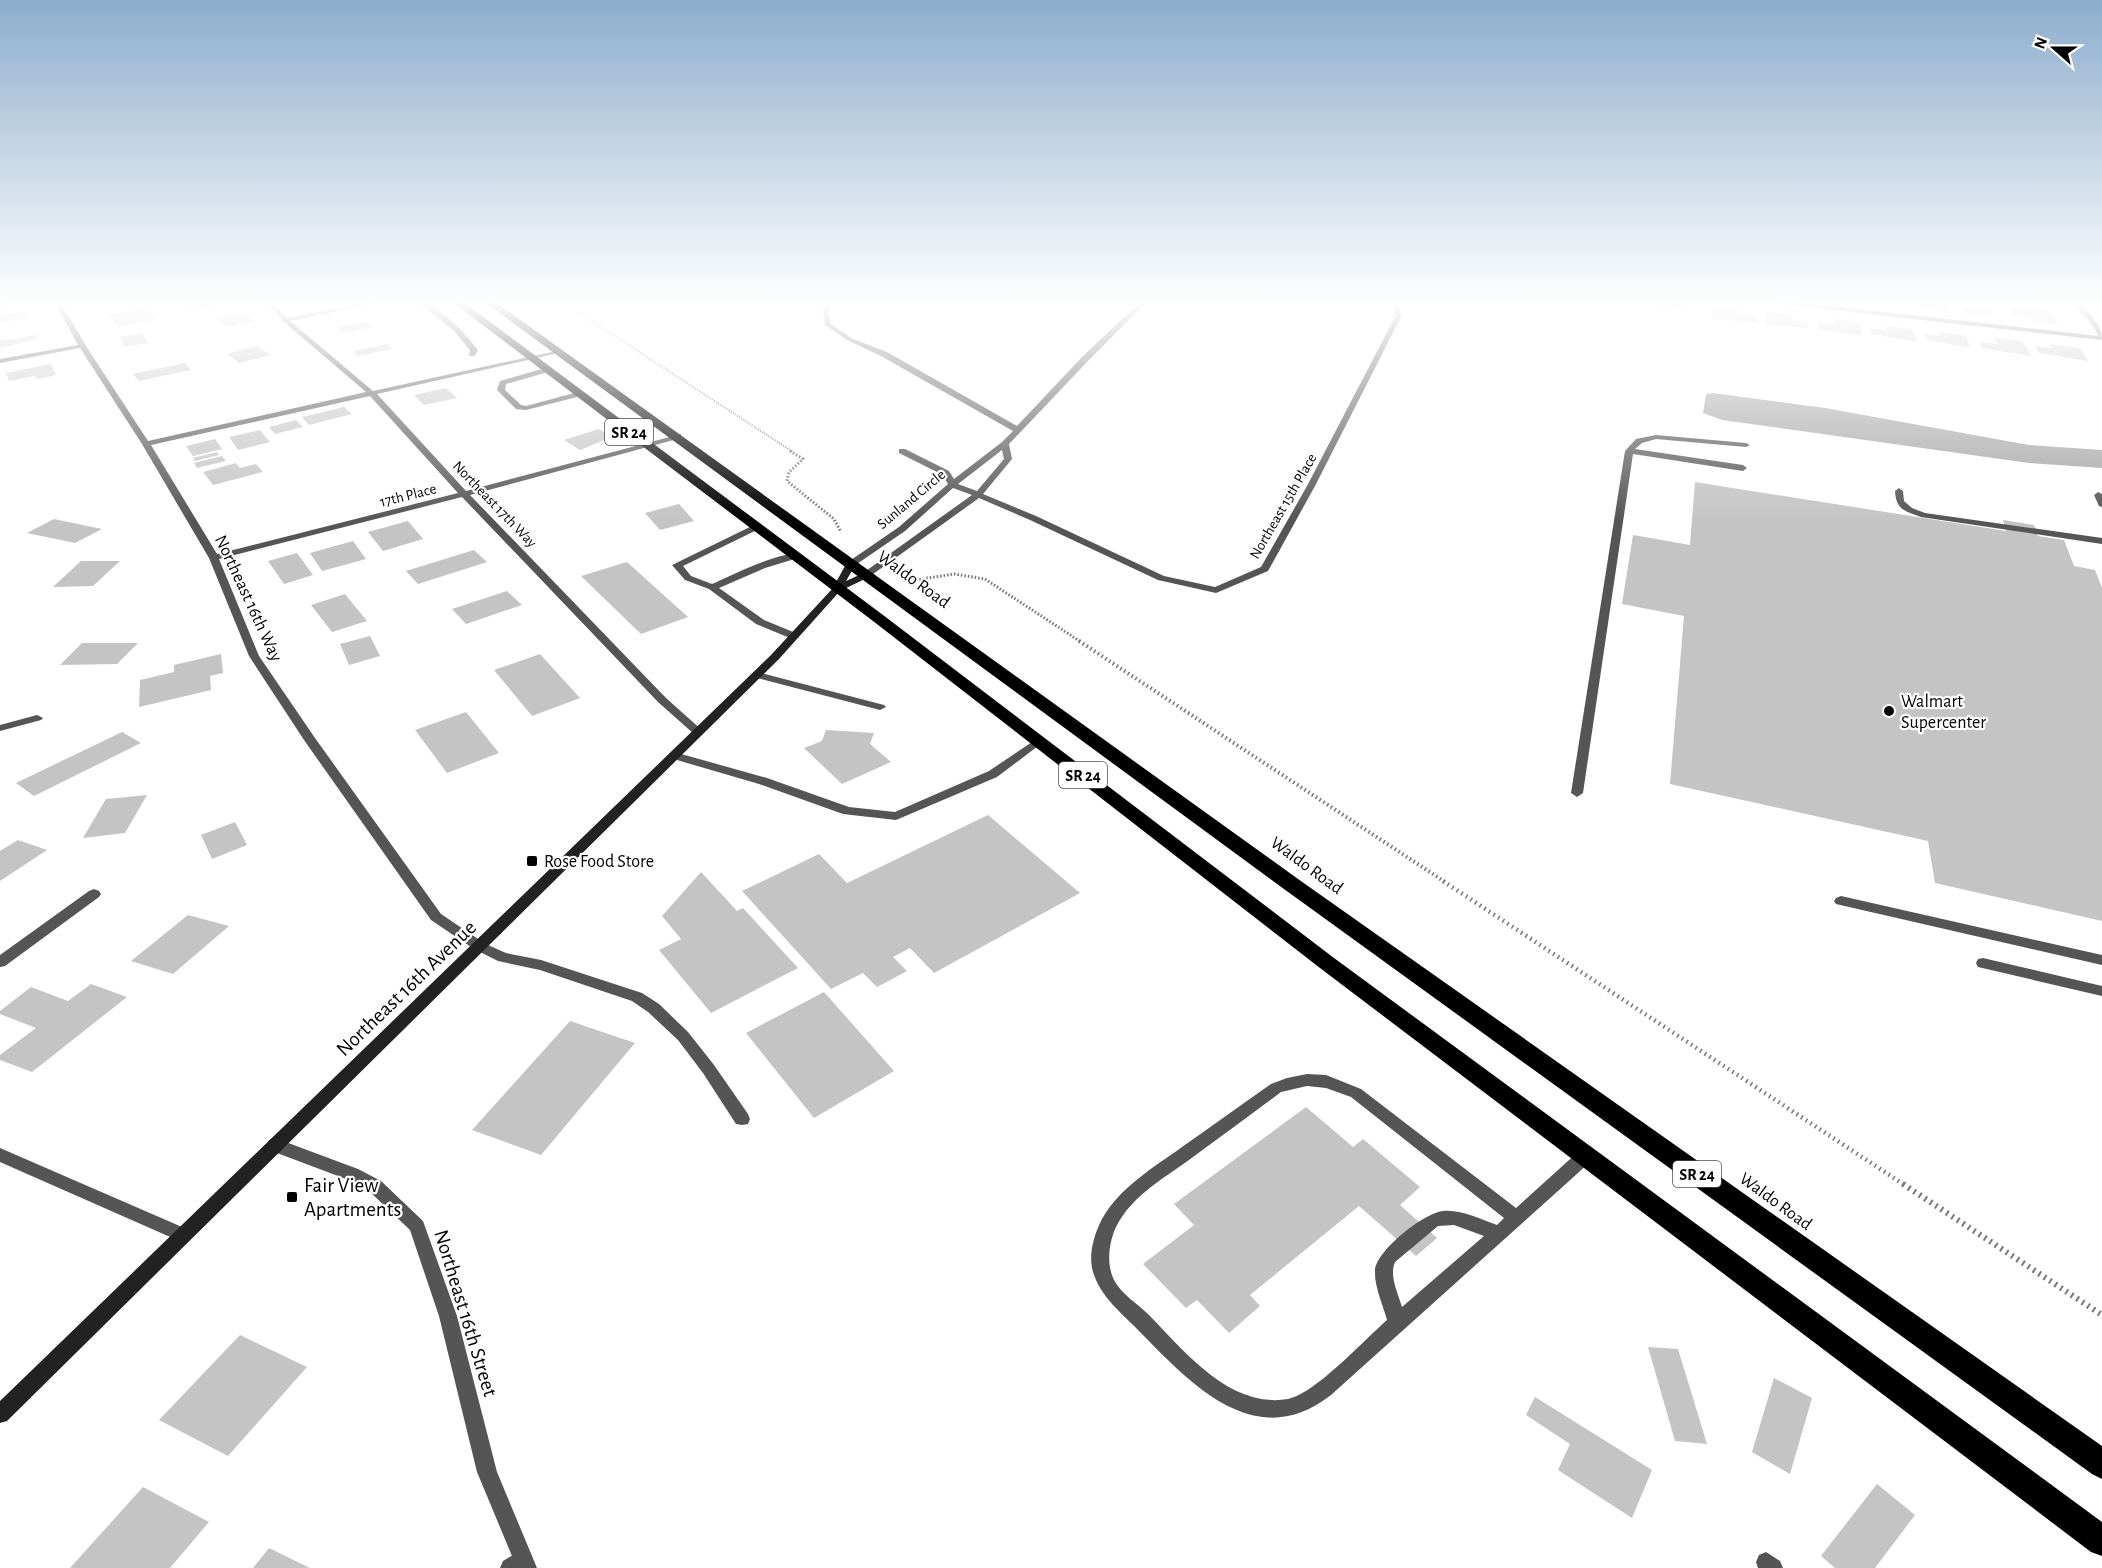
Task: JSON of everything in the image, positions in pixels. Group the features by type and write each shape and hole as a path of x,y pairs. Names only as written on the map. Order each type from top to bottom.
{"highway":[{"name":"SR 24","path":"551,374 795,556 1327,963 2102,1541"},
{"name":"Waldo Road","path":"591,374 1292,884 2102,1464"}],"street":[{"name":"Northeast 16th Way","path":"100,374 146,444 214,558 254,656 310,740 436,916 479,945 503,957 541,966 637,997 650,1004 694,1051 742,1119"},
{"name":"Northeast 17th Way","path":"349,374 373,394 464,494 662,700 698,732"},
{"path":"146,444 459,374"},
{"path":"528,374 503,383 501,390 510,400 524,408 578,394"},
{"path":"920,374 1018,429"},
{"path":"902,451 946,472 952,484 978,495 1008,459 1005,444 1072,374"},
{"name":"Northeast 15th Place","path":"978,495 1161,578 1216,590 1265,568 1311,486 1369,374"},
{"name":"17th Place","path":"214,558 678,436"},
{"path":"1577,792 1629,451 1639,441 1656,437 1746,445"},
{"name":"Sunland Circle","path":"837,589 851,564 902,530 952,484 1005,444"},
{"path":"1629,451 1743,468"},
{"path":"1899,491 1900,502 1909,510 1924,515 2102,542"},
{"name":"Sunland Circle","path":"837,589 866,575 978,495"},
{"path":"756,527 677,565 688,578 712,587 760,622 794,636"},
{"path":"712,587 762,566 795,556"},
{"name":"Northeast 16th Avenue","path":"0,1414 757,675 837,589"},
{"path":"757,675 880,707"},
{"path":"0,728 37,718"},
{"path":"674,756 763,781 847,811 896,816 993,774 1038,741"},
{"path":"0,962 94,894"},
{"path":"1841,901 2102,960"},
{"path":"1983,963 2102,991"},
{"path":"1516,1218 1356,1093 1340,1084 1307,1078 1276,1088 1134,1191 1117,1207 1107,1226 1100,1250 1101,1269 1109,1288 1189,1368 1212,1387 1235,1399 1260,1407 1288,1408 1311,1399 1516,1218 1585,1156"},
{"name":"Northeast 16th Street","path":"275,1145 352,1174 375,1186 417,1227 448,1316 487,1472 520,1565"},
{"path":"0,1155 183,1235"},
{"path":"1397,1323 1385,1280 1384,1268 1389,1257 1432,1220 1454,1218 1499,1233"}],"path":[{"path":"673,374 803,459 789,472 788,481 834,519 844,537"},
{"path":"903,581 946,573 968,573 985,579 2102,1315"}],"shaded area":[{"path":"1713,393 1825,408 2029,445 2102,450 2102,468 2029,463 1722,420 1703,413 1706,394"}],"building":[{"path":"6,374 56,375 37,379 35,376 9,381"},
{"path":"133,374 171,374 139,381"},
{"path":"446,388 457,398 424,405 414,395"},
{"path":"344,407 352,414 309,425 302,417"},
{"path":"296,420 303,427 275,434 269,427"},
{"path":"599,429 612,437 580,450 564,440"},
{"path":"260,430 270,442 238,450 229,437"},
{"path":"215,439 222,449 193,456 186,446"},
{"path":"217,452 219,455 195,461 193,458"},
{"path":"222,456 226,461 197,468 194,463"},
{"path":"236,463 240,468 256,464 263,472 213,485 203,472"},
{"name":"Walmart Supercenter","path":"1695,482 2006,531 2003,520 2034,525 2038,536 2064,540 2074,566 2095,570 2102,588 2102,921 1935,883 1928,841 1670,784 1684,616 1622,604 1633,535 1690,545"},
{"path":"679,504 694,521 660,530 645,513"},
{"path":"54,519 102,529 75,543 27,533"},
{"path":"408,521 423,539 383,551 368,532"},
{"path":"353,541 366,559 322,571 310,553"},
{"path":"474,550 487,562 418,584 406,571"},
{"path":"297,553 313,575 284,584 268,561"},
{"path":"81,561 120,561 93,586 53,587"},
{"path":"627,562 688,617 641,634 581,576"},
{"path":"507,591 522,605 466,624 452,609"},
{"path":"345,594 367,621 332,632 311,605"},
{"path":"370,636 380,656 349,665 340,644"},
{"path":"82,643 138,643 117,664 60,665"},
{"path":"221,654 223,673 210,676 211,690 139,707 140,680 174,672 174,665"},
{"path":"540,654 580,698 532,716 494,670"},
{"path":"466,712 499,753 447,773 415,730"},
{"path":"826,730 874,733 870,744 891,762 842,784 804,748 822,741"},
{"path":"122,732 141,743 34,796 16,783"},
{"path":"147,795 125,833 83,838 106,799"},
{"path":"988,815 1080,893 934,973 910,948 893,957 907,971 877,987 863,973 831,989 742,891 819,854 847,883"},
{"path":"235,822 247,845 212,859 201,835"},
{"path":"18,840 47,850 0,881 0,851"},
{"path":"701,872 737,911 743,908 798,968 711,1013 659,950 681,939 662,916"},
{"path":"188,915 229,926 173,974 131,961"},
{"path":"91,984 127,997 32,1072 0,1060 0,1055 36,1028 0,1014 0,1011 31,987 68,1001"},
{"path":"824,992 894,1071 814,1118 746,1033"},
{"path":"570,1021 635,1043 541,1155 472,1130"},
{"path":"1306,1107 1353,1147 1363,1139 1420,1187 1400,1205 1437,1238 1416,1256 1359,1206 1250,1295 1260,1306 1229,1333 1197,1300 1186,1308 1143,1264 1194,1225 1174,1204"},
{"path":"240,1335 307,1367 228,1456 159,1420"},
{"path":"1648,1347 1678,1349 1707,1444 1675,1441"},
{"path":"1774,1378 1812,1398 1790,1474 1752,1452"},
{"path":"1535,1397 1652,1470 1632,1518 1558,1470 1570,1444 1526,1415"},
{"path":"1877,1484 1915,1515 1875,1568 1835,1568 1821,1556"},
{"path":"143,1487 209,1522 170,1568 70,1568"},
{"path":"269,1548 310,1568 253,1568"}],"place":[{"name":"Walmart Supercenter","path":"1889,711"},
{"name":"Rose Food Store","path":"532,861"},
{"name":"Fair View Apartments","path":"292,1197"}]}
